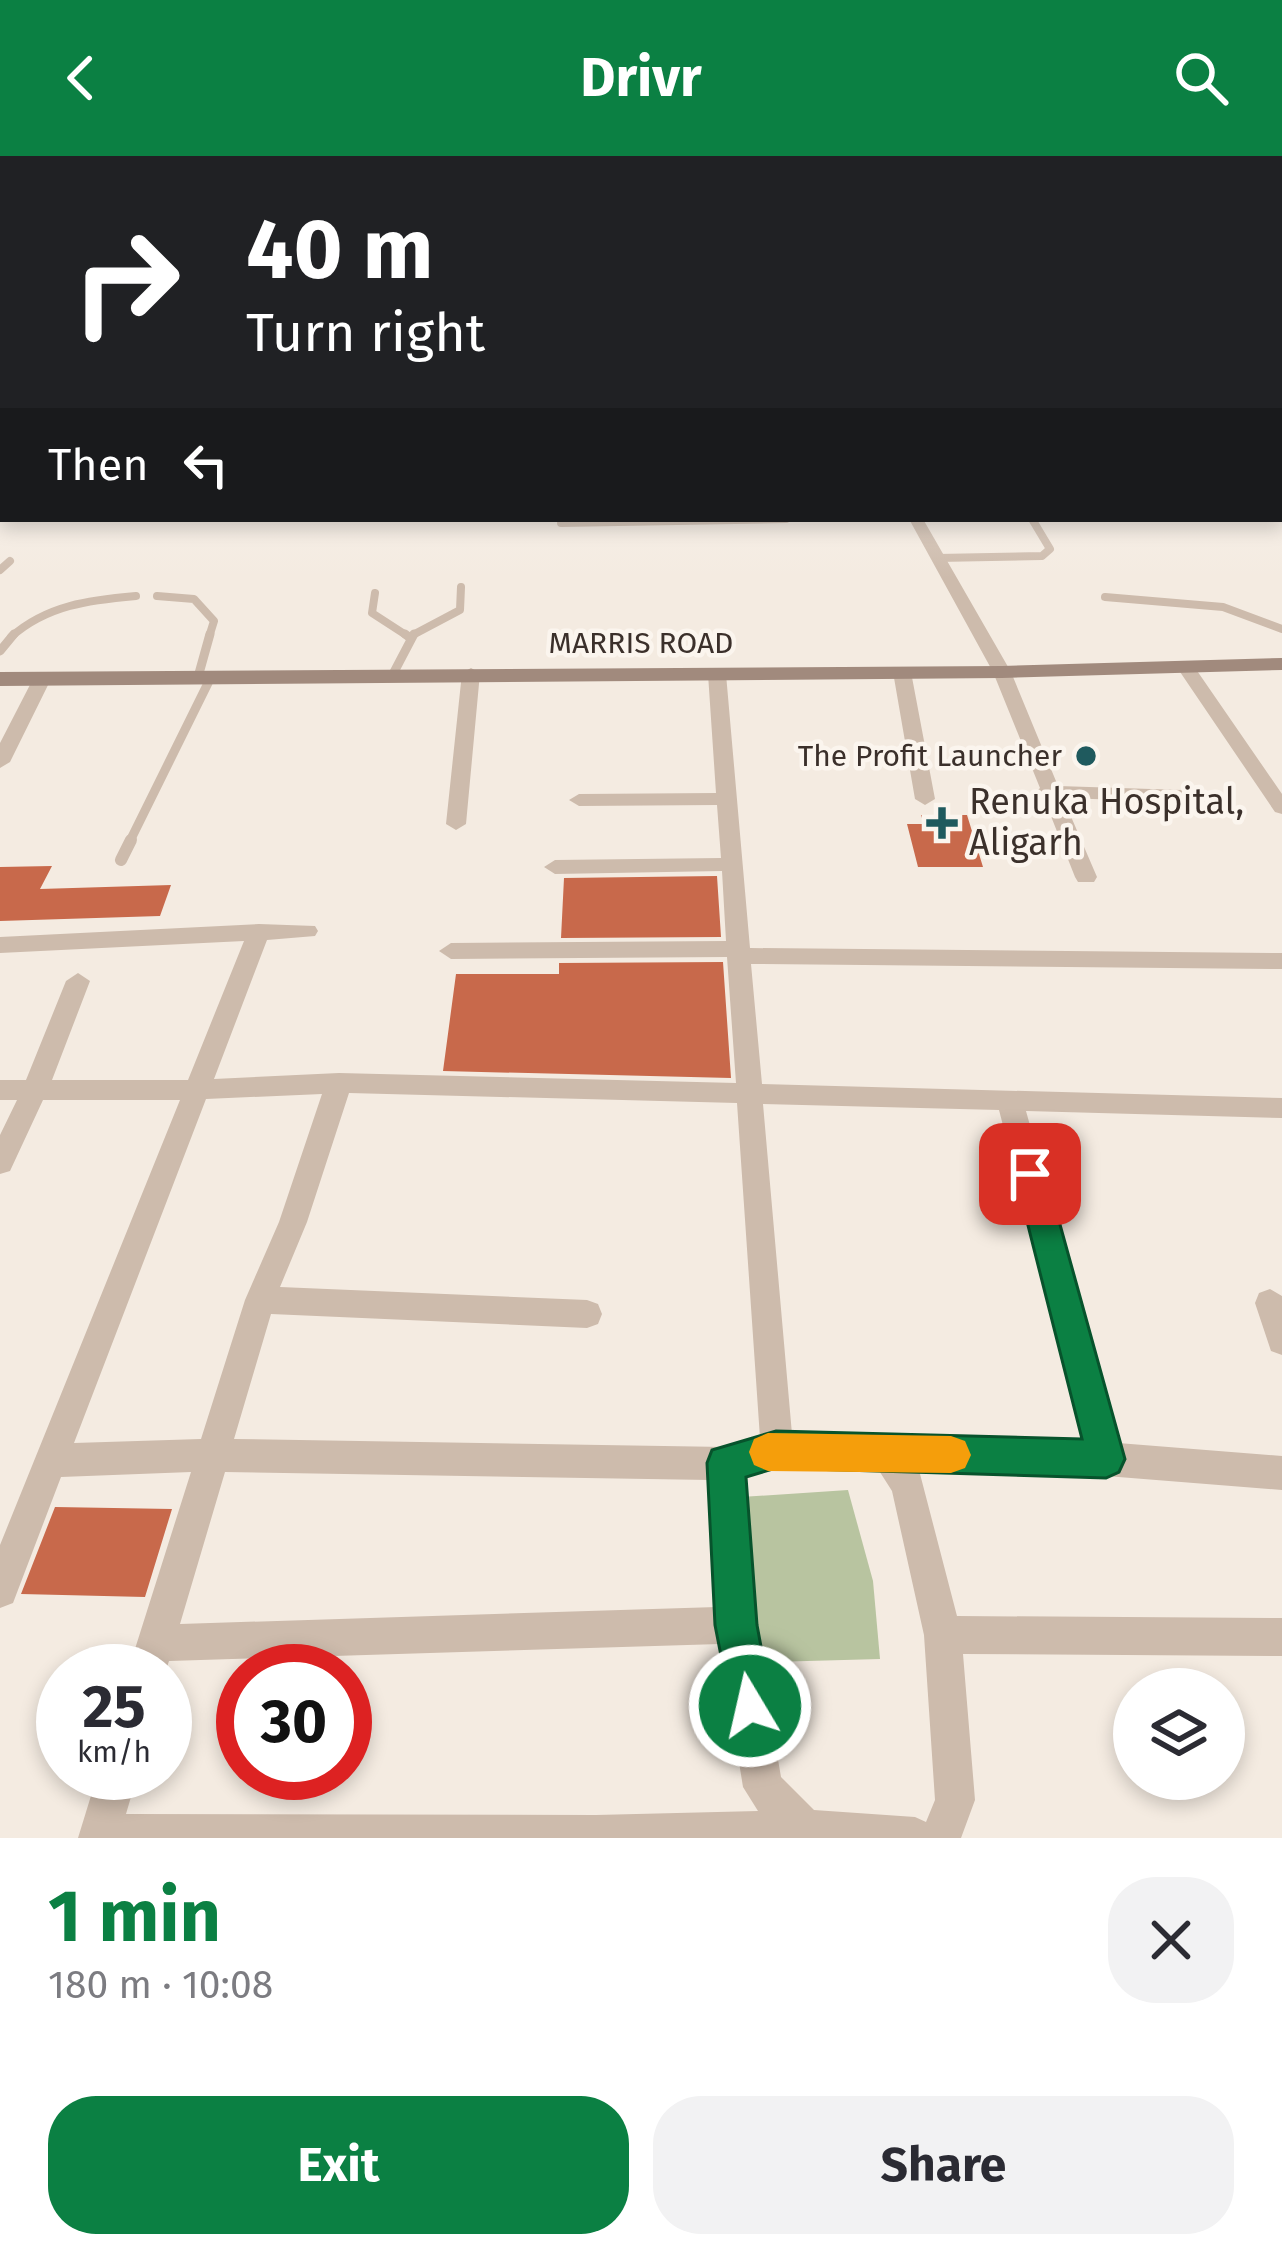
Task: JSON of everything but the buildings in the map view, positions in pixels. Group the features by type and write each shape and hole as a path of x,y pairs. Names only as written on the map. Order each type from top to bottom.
{"street":[{"path":"918,522 1002,672 1085,877"},
{"name":"MARRIS ROAD","path":"0,679 1002,672 1282,664"},
{"path":"1185,666 1282,808"},
{"path":"902,672 925,799"},
{"path":"456,824 471,674"},
{"path":"717,674 776,1450"},
{"path":"0,762 42,679"},
{"path":"1048,791 1182,796"},
{"path":"579,800 726,799"},
{"path":"555,867 731,864"},
{"path":"0,945 307,931"},
{"path":"0,1590 259,932"},
{"path":"451,951 1282,961"},
{"path":"0,1163 78,981"},
{"path":"155,1644 260,1300 293,1222 340,1083"},
{"path":"0,1090 198,1090 340,1083 1282,1108"},
{"path":"1010,1100 1106,1459"},
{"path":"260,1300 587,1314"},
{"path":"1270,1303 1282,1341"},
{"path":"48,1461 213,1455 726,1463 776,1450 1106,1459 1282,1473"},
{"path":"887,1453 908,1484 943,1635 956,1800 940,1838"},
{"path":"726,1463 736,1625 763,1787 806,1834"},
{"path":"192,1655 736,1625"},
{"path":"943,1635 1282,1636"},
{"path":"110,1800 99,1837 806,1834 916,1838"}],"lane":[{"path":"561,523 607,522"},
{"path":"937,558 1042,556 1050,549 1034,522"},
{"path":"0,569 10,561"},
{"path":"393,674 409,637 460,610 461,587"},
{"path":"375,593 372,613 409,637"},
{"path":"0,651 14,630 35,616 136,596"},
{"path":"121,860 204,677 214,621 194,599 157,596"},
{"path":"1105,597 1223,608 1282,629"}],"green space":[{"path":"848,1490 873,1581 880,1659 739,1663 741,1497"}],"slow traffic":[{"path":"768,1452 951,1455"}],"place":[{"name":"The Profit Launcher","path":"1086,756"},
{"name":"Renuka Hospital, Aligarh","path":"942,823"}],"route":[{"path":"750,1706 736,1625 726,1463 776,1450 1106,1459 1030,1174"}]}
